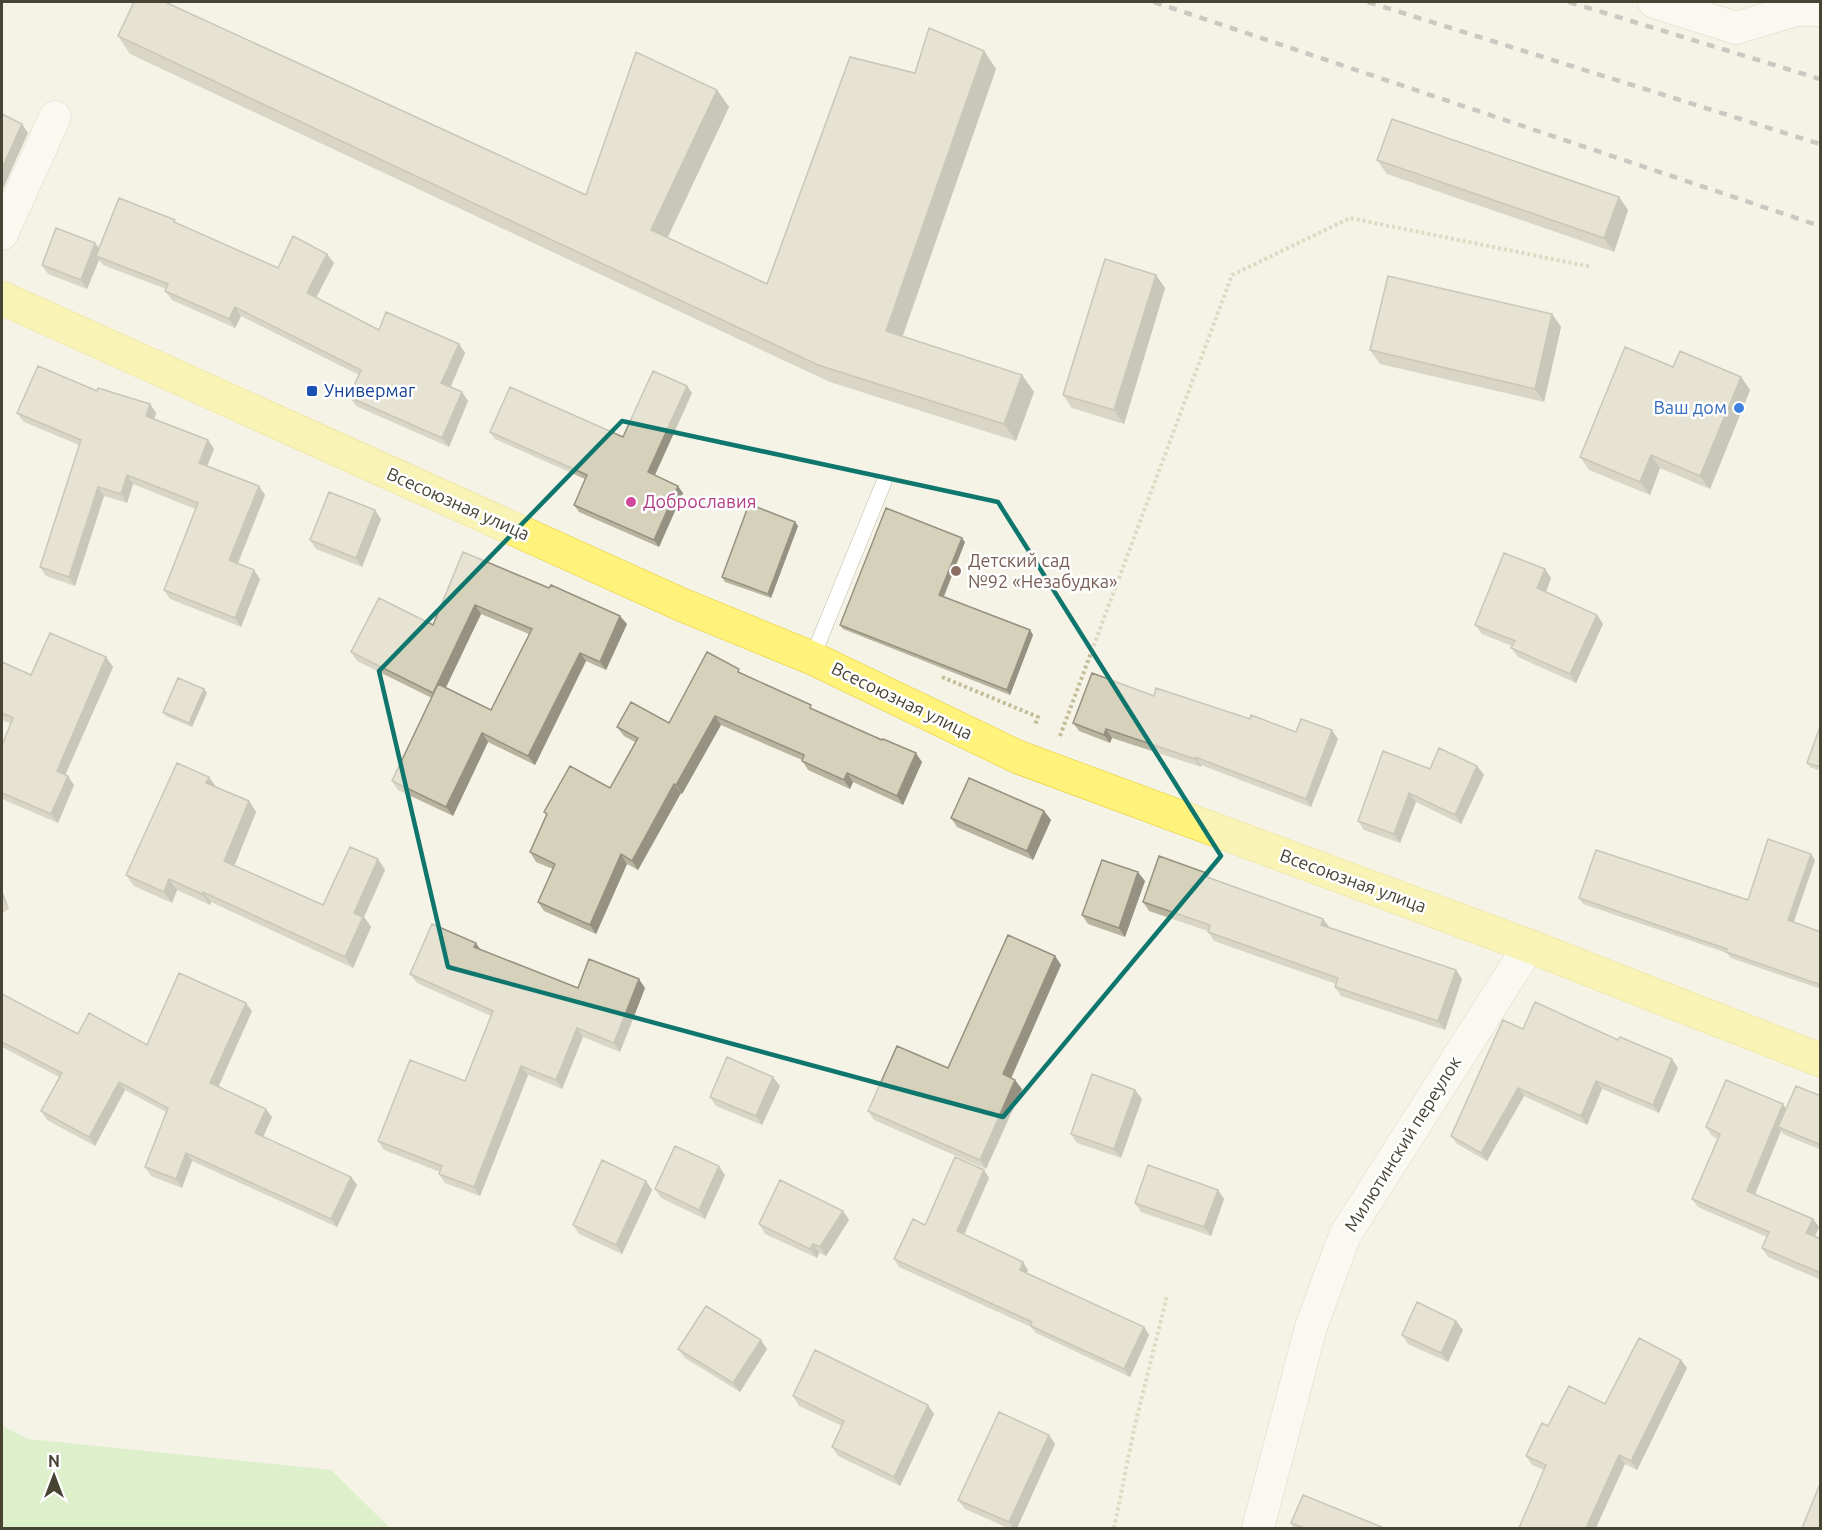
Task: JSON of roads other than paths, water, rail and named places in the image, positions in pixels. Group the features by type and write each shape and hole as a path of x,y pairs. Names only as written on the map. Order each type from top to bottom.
{"highway":[{"name":"Всесоюзная улица","path":"2,298 680,604 812,658 1018,757 1529,946 1821,1060"}],"street":[{"path":"1654,2 1736,28 1796,10 1821,10"},
{"path":"2,234 55,117"},
{"name":"Милютинский переулок","path":"1258,1528 1311,1327 1345,1235 1529,946"}],"lane":[{"path":"812,658 884,482"}],"railway":[{"path":"1154,2 1820,226"},
{"path":"1368,2 1820,144"},
{"path":"1569,2 1820,79"}],"place":[{"name":"Универмаг","path":"312,391"},
{"name":"Ваш дом","path":"1739,408"},
{"name":"Доброславия","path":"631,502"},
{"name":"Детский сад №92 «Незабудка»","path":"956,571"}]}
